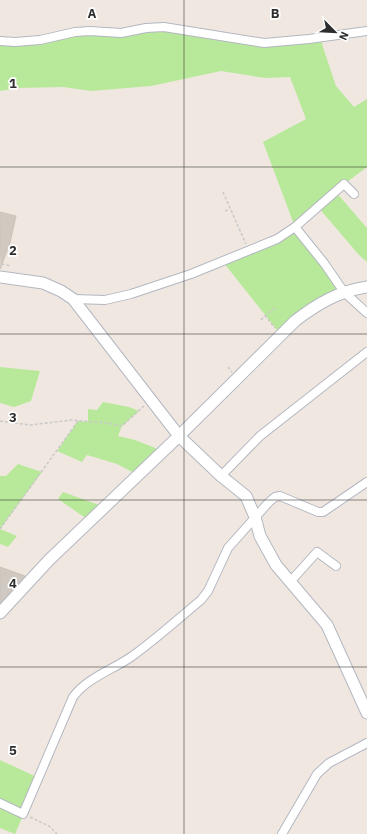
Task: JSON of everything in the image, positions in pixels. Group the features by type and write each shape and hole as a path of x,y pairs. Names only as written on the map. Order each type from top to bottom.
{"street":[{"path":"0,41 15,42 40,40 75,32 90,31 121,33 146,28 164,27 264,44 367,31"},
{"path":"73,299 105,300 131,294 191,274 249,252 277,239 295,227 344,184 354,194"},
{"path":"295,227 324,263 344,292 367,313"},
{"path":"0,277 43,283 61,291 73,299 179,436 221,476 246,496 255,517 260,536 276,565 327,625 367,713"},
{"path":"0,613 49,560 179,436 295,321 309,310 331,297 344,292 367,287"},
{"path":"221,476 260,436 367,352"},
{"path":"0,803 23,814 73,697 93,679 131,657 201,600 208,591 228,548 269,502 275,497 280,496 318,512 323,512 367,482"},
{"path":"290,582 317,552 336,566"},
{"path":"282,834 317,774 329,763 367,743"}],"path":[{"path":"223,192 249,252"},
{"path":"225,211 230,209"},
{"path":"0,269 2,264 11,266"},
{"path":"261,320 275,308"},
{"path":"265,316 281,335"},
{"path":"0,421 30,425 72,420 122,426 150,400"},
{"path":"0,529 78,421"},
{"path":"23,814 48,826 57,834"}],"green space":[{"path":"146,28 264,43 320,38 336,86 354,107 367,99 367,167 335,191 367,228 367,262 359,255 318,207 295,227 263,142 306,119 290,77 265,78 221,71 151,86 91,91 63,87 19,88 0,91 0,41 79,32"},
{"path":"295,227 344,292 281,335 223,262"},
{"path":"0,367 40,371 31,401 14,407 0,403"},
{"path":"103,402 129,407 139,411 122,426 118,436 135,440 163,451 138,475 117,464 87,455 82,462 57,451 78,421 88,422 88,409 97,410"},
{"path":"18,464 42,472 0,529 0,476 6,476"},
{"path":"63,492 105,507 90,521 58,499"},
{"path":"0,529 17,536 8,547 0,544"},
{"path":"0,760 39,778 15,834 0,828"}],"building":[{"path":"0,212 16,216 10,243 1,267"},
{"path":"0,567 25,576 0,603"}]}
